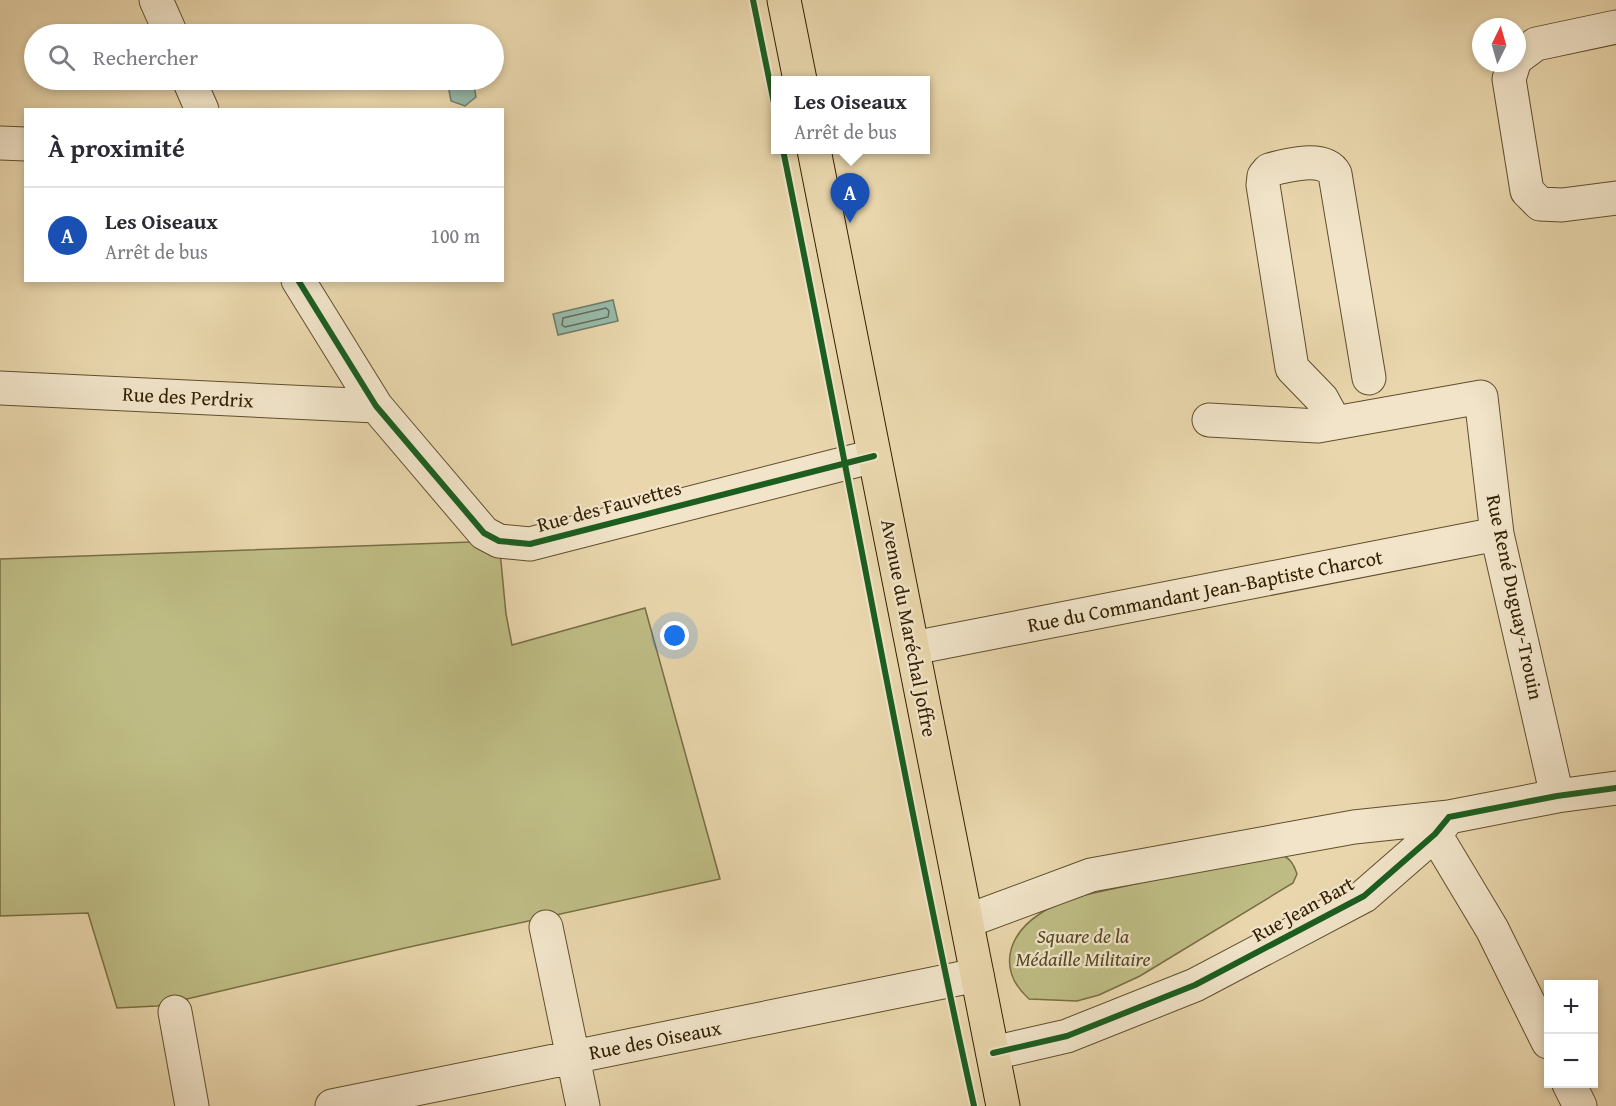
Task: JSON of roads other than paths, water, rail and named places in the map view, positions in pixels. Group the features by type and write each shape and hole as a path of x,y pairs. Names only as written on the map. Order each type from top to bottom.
{"main road":[{"path":"784,0 799,76"},
{"name":"Avenue du Maréchal Joffre","path":"815,154 1003,1106"}],"street":[{"path":"156,0 167,24"},
{"path":"1526,51 1536,44 1616,27"},
{"path":"1511,72 1509,79 1527,191 1540,204 1562,205 1616,198"},
{"path":"193,90 201,108"},
{"path":"0,143 24,144"},
{"path":"1209,420 1318,426 1335,423 1322,399 1292,368 1263,185 1264,176 1269,170 1323,163 1331,167 1335,174 1368,378"},
{"name":"Rue des Fauvettes","path":"299,282 376,406 484,533 499,541 530,544 874,456"},
{"name":"Rue des Perdrix","path":"0,388 376,406"},
{"name":"Rue René Duguay-Trouin","path":"1335,423 1481,397 1497,534 1557,796"},
{"name":"Rue du Commandant Jean-Baptiste Charcot","path":"913,648 1497,534"},
{"path":"967,921 1091,875 1354,827 1442,826 1557,796 1616,788"},
{"path":"1442,826 1544,1034"},
{"name":"Rue Jean Bart","path":"993,1053 1067,1036 1195,985 1364,896 1442,826"},
{"path":"546,927 583,1106"},
{"name":"Rue des Oiseaux","path":"332,1106 977,975"},
{"path":"175,1012 192,1106"},
{"path":"1571,1088 1580,1106"}],"water":[{"path":"449,90 475,90 476,97 465,106 451,101"},
{"path":"613,300 618,321 558,335 553,314"}],"place":[{"name":"Les Oiseaux","path":"850,223"}],"park label":[{"name":"Square de la Médaille Militaire","path":"1083,948"}]}
